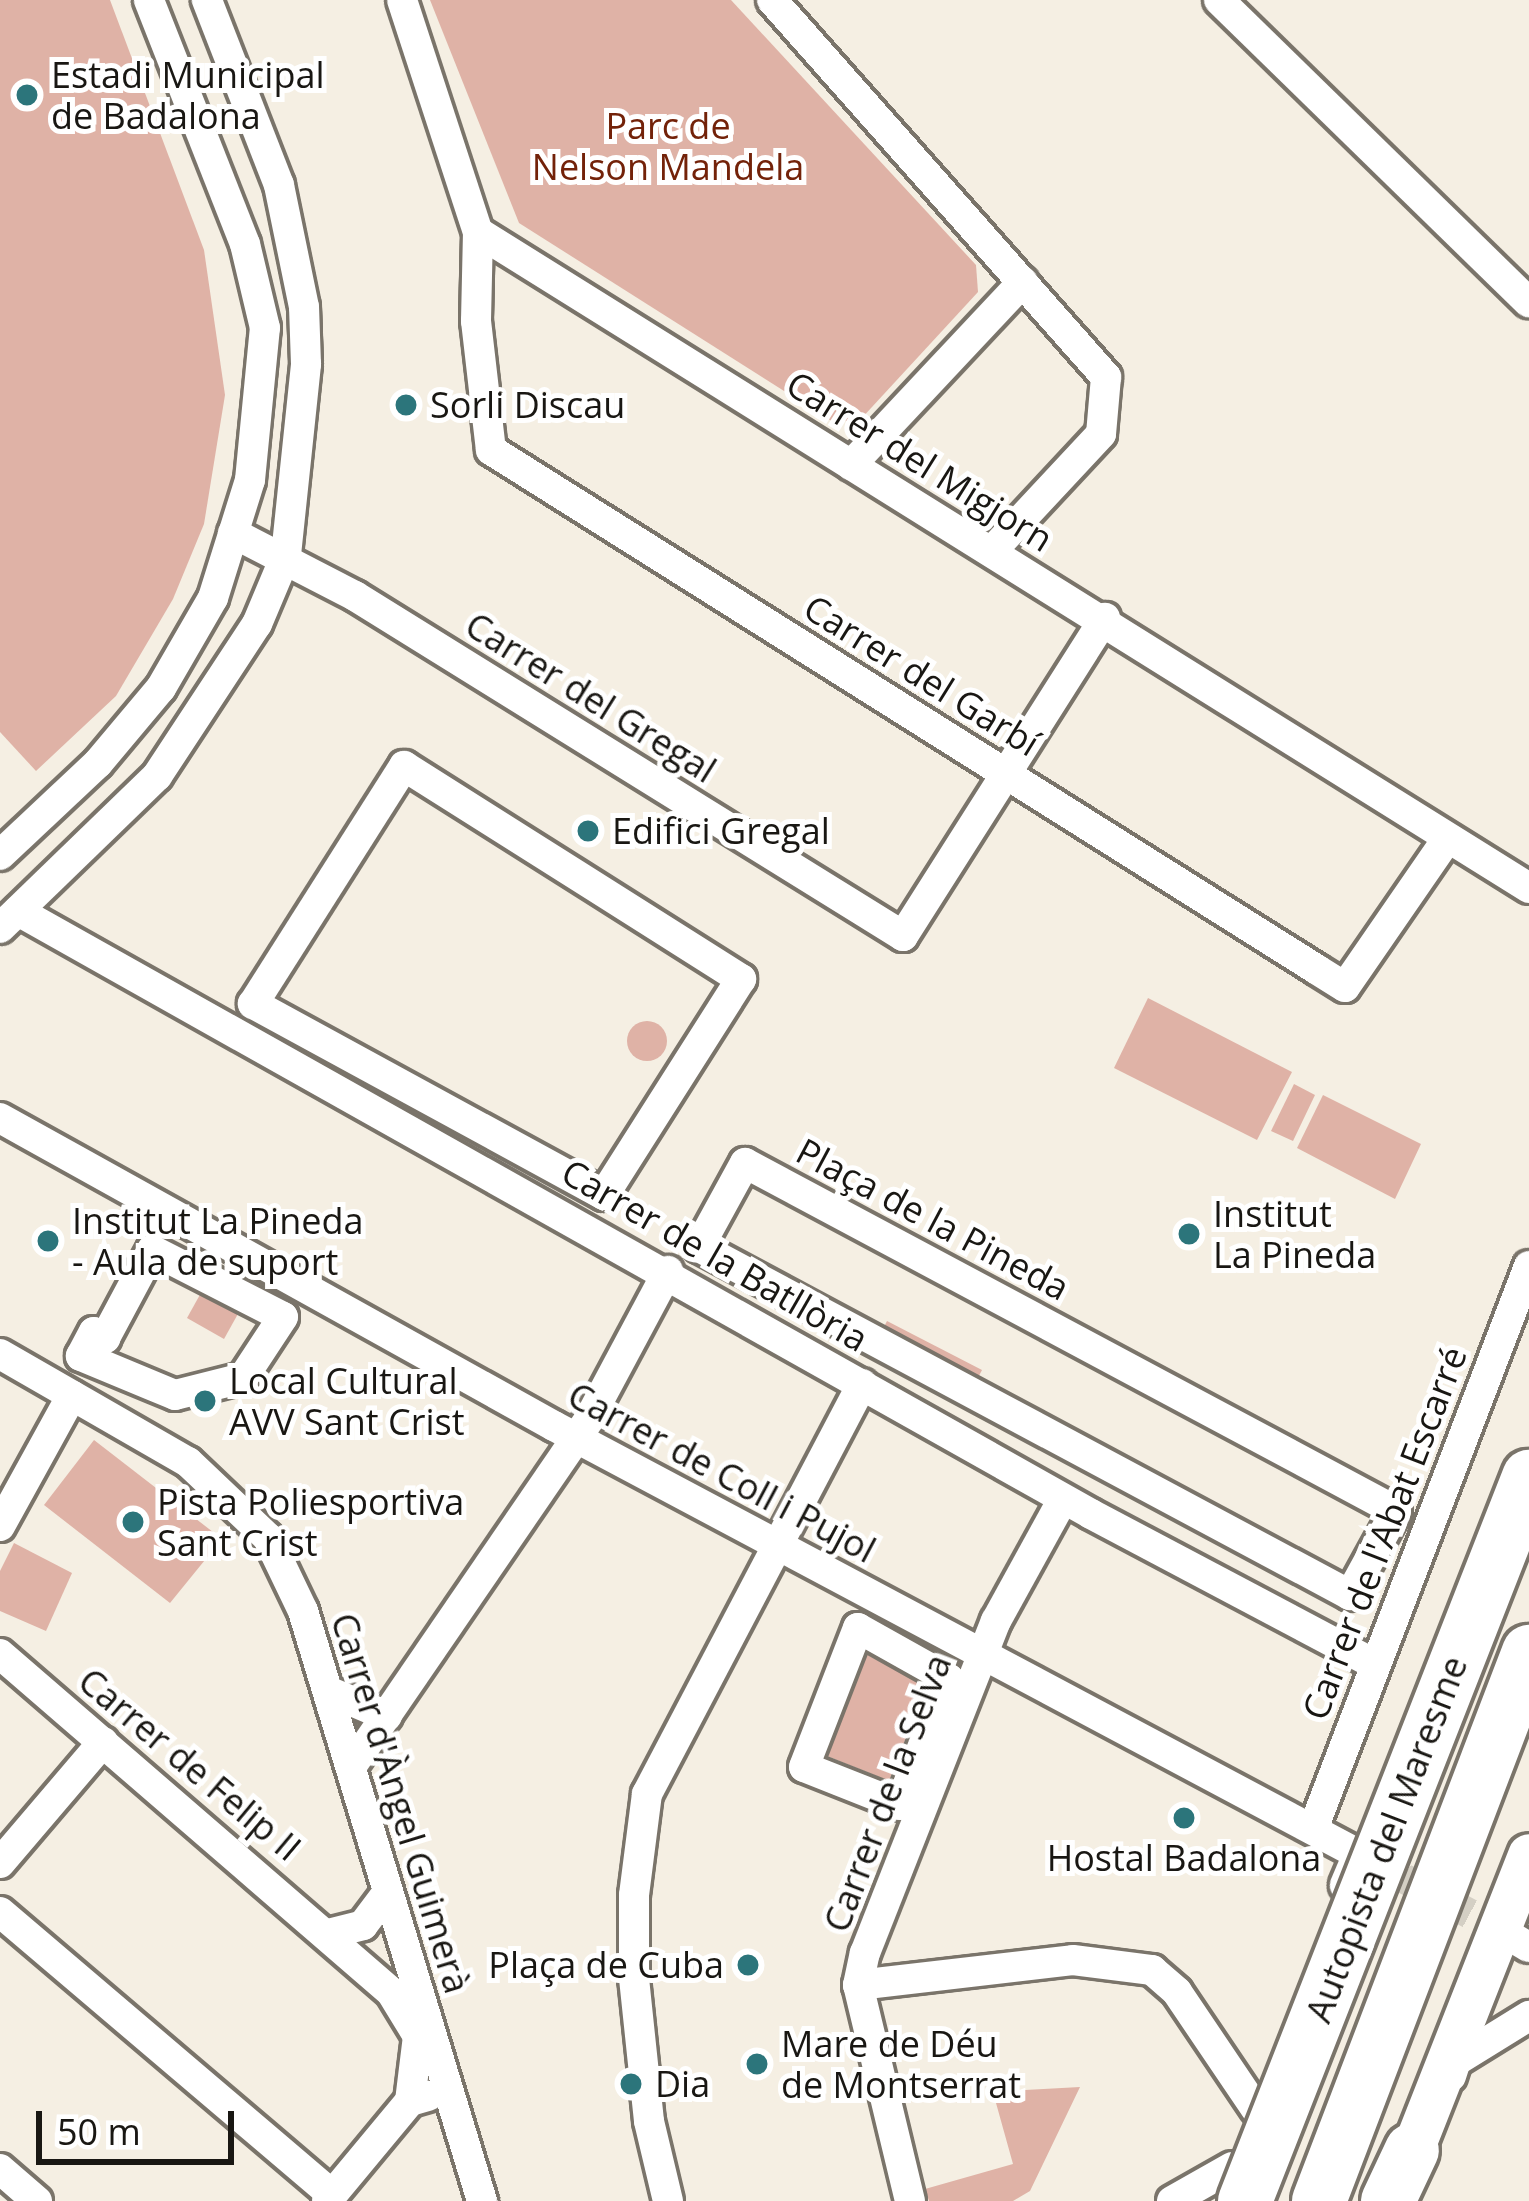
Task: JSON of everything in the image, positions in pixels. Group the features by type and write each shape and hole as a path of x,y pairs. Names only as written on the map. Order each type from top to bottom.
{"highway":[{"name":"Autopista del Maresme","path":"1238,2184 1529,1478"},
{"name":"Autopista del Maresme","path":"1319,2201 1529,1652"},
{"path":"1390,2201 1420,2143"}],"street":[{"path":"0,855 98,763 161,688 213,598 255,446 265,328 245,244 149,0"},
{"path":"9,919 157,776 257,624 286,555 306,364 304,307 279,185 207,0"},
{"path":"402,0 478,232"},
{"path":"772,0 1106,377 1109,406 1101,434 992,552"},
{"path":"1219,0 1529,302"},
{"name":"Carrer del Migjorn","path":"478,232 1105,618 1529,888"},
{"name":"Carrer del Garbí","path":"478,232 476,321 490,450 1345,987 1447,839"},
{"path":"851,465 1023,282"},
{"name":"Carrer del Gregal","path":"233,533 286,555 903,936 1006,774"},
{"path":"1006,774 1105,618"},
{"path":"404,766 741,980 604,1195 253,1004 404,766"},
{"name":"Carrer de la Batllòria","path":"9,919 668,1271 1063,1498 1374,1664"},
{"name":"Carrer de Coll i Pujol","path":"0,1118 53,1153"},
{"name":"Carrer de Coll i Pujol","path":"0,1129 53,1153 772,1544 1358,1854 1256,2109"},
{"name":"Plaça de la Pineda","path":"745,1163 1396,1511 1351,1595 699,1246 745,1163"},
{"path":"152,1250 283,1317 243,1378 175,1395 81,1356 94,1332 105,1338 152,1250"},
{"name":"Carrer de l'Abat Escarré","path":"1313,1829 1529,1266"},
{"path":"351,1767 576,1437 668,1271"},
{"name":"Carrer d'Àngel Guimerà","path":"0,1354 188,1462 253,1518 286,1571 328,1691 482,2201"},
{"path":"668,2201 649,2121 634,1978 642,1816 654,1770 862,1384"},
{"path":"0,1526 72,1395"},
{"name":"Carrer de la Selva","path":"910,2201 858,1985 984,1654 1063,1498"},
{"path":"858,1628 949,1679 900,1805 804,1767 858,1628"},
{"name":"Carrer de Felip II","path":"0,1654 328,1934 410,2013 418,2036 410,2101"},
{"path":"328,1691 387,1716"},
{"path":"0,1863 103,1742"},
{"path":"1420,2143 1515,1939 1529,1856"},
{"path":"328,1934 363,1925 386,1894"},
{"path":"0,1912 330,2198 410,2101 437,2098 453,2110"},
{"path":"858,1985 1073,1960 1152,1970 1177,1992 1256,2109 1238,2184 1218,2201"},
{"path":"1420,2143 1456,2061 1529,2016"},
{"path":"0,2169 37,2201"},
{"path":"1172,2201 1238,2184"}],"green space":[{"path":"0,0 110,0 204,250 225,395 204,524 173,599 116,696 36,771 0,732"},
{"name":"Parc de Nelson Mandela","path":"430,0 731,0 976,265 978,292 860,420 833,422 519,223"},
{"path":"1148,998 1292,1072 1257,1140 1114,1068"},
{"path":"647,1021 661,1027 667,1041 661,1055 647,1061 633,1055 627,1041 633,1027"},
{"path":"1294,1084 1315,1095 1293,1141 1271,1131"},
{"path":"1323,1095 1421,1144 1395,1199 1297,1148"},
{"path":"202,1291 239,1312 224,1339 187,1318"},
{"path":"887,1321 982,1370 971,1391 876,1342"},
{"name":"Pista Poliesportiva Sant Crist","path":"94,1440 222,1539 170,1603 44,1505"},
{"path":"14,1543 72,1573 46,1631 0,1611 0,1571"},
{"path":"862,1652 926,1686 889,1781 822,1754"},
{"path":"1080,2087 1030,2191 1013,2201 929,2201 925,2189 1013,2164 996,2103 1010,2098 1006,2091"}],"tunnel":[{"path":"1364,1857 1502,1931"}],"place":[{"name":"Estadi Municipal de Badalona","path":"27,95"},
{"name":"Sorli Discau","path":"406,405"},
{"name":"Edifici Gregal","path":"588,831"},
{"name":"Institut La Pineda","path":"1189,1234"},
{"name":"Institut La Pineda - Aula de suport","path":"48,1241"},
{"name":"Local Cultural AVV Sant Crist","path":"205,1401"},
{"name":"Pista Poliesportiva Sant Crist","path":"133,1522"},
{"name":"Hostal Badalona","path":"1184,1818"},
{"name":"Plaça de Cuba","path":"748,1965"},
{"name":"Mare de Déu de Montserrat","path":"757,2064"},
{"name":"Dia","path":"631,2084"}]}
